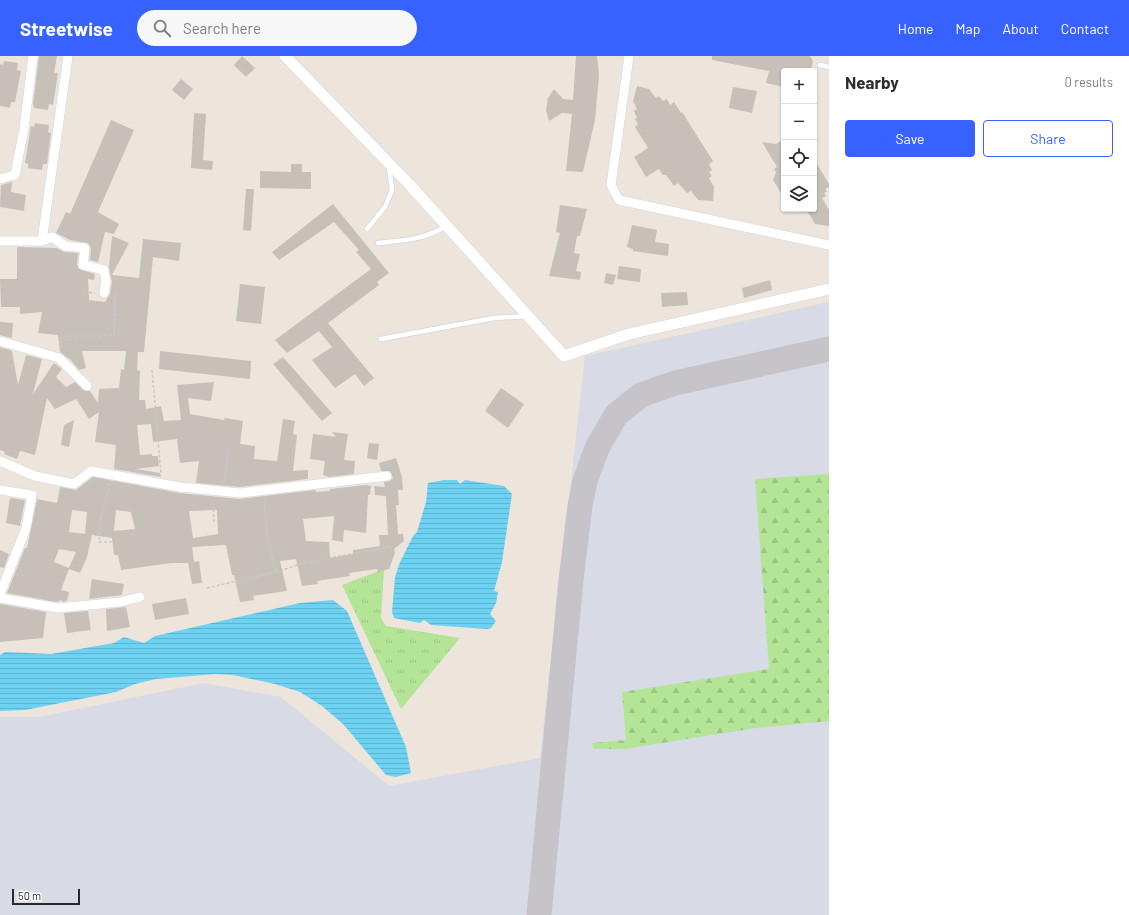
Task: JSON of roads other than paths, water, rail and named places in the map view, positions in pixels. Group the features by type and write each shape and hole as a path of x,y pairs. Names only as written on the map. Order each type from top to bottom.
{"street":[{"path":"0,179 15,174 24,129 33,56"},
{"path":"42,241 68,56"},
{"path":"285,56 448,225 564,356 629,334 829,289"},
{"path":"629,56 612,185 619,200 829,245"},
{"path":"0,241 42,241 52,237 65,246 85,248 83,265 104,270 106,281 104,293"},
{"path":"0,341 59,358 87,386"},
{"path":"1,465 35,476 74,484 91,471 162,484 240,493 388,476"},
{"path":"0,490 32,495 26,528 0,594"},
{"path":"0,598 58,608 113,603 140,598"}],"lane":[{"path":"820,65 829,67"},
{"path":"366,229 385,207 392,190 389,164"},
{"path":"378,242 432,235 448,225"},
{"path":"382,339 494,318 529,316"}],"water":[{"path":"444,480 457,480 460,484 465,480 504,486 512,494 502,562 494,591 498,592 496,603 490,614 496,621 491,628 431,625 424,620 420,623 394,618 392,612 395,577 400,562 413,536 417,532 426,502 428,483"},
{"path":"333,600 347,611 406,747 411,773 396,777 386,775 343,724 322,706 300,692 275,684 233,675 215,674 156,679 135,684 116,692 25,710 0,711 0,655 5,652 51,654 114,643 124,637 144,643 155,636 300,603"}]}
